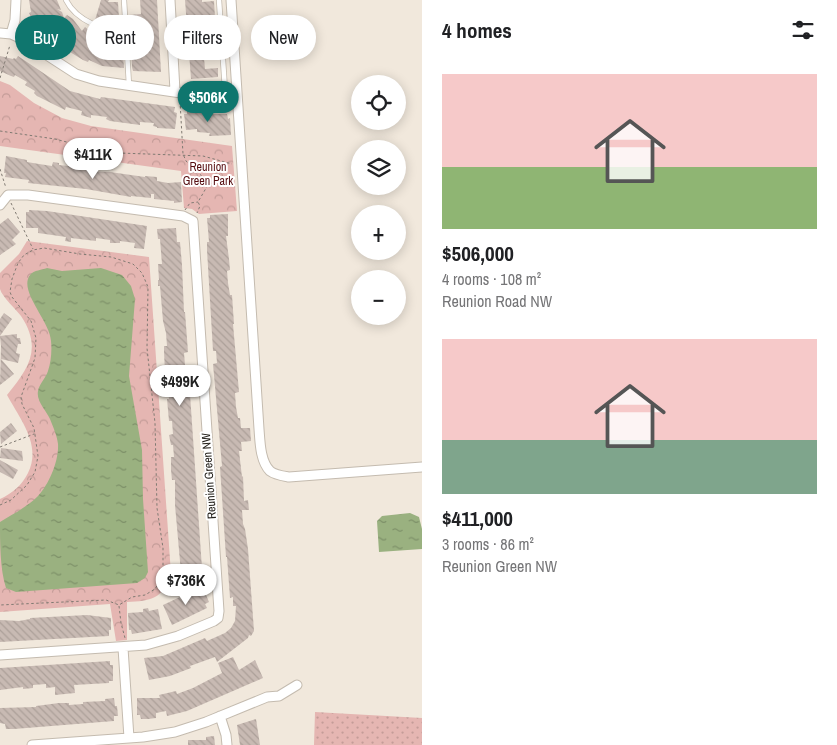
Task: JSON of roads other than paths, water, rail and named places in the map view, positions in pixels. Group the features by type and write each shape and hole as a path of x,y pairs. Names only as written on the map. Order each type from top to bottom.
{"street":[{"path":"11,34 15,20 16,0"},
{"path":"170,0 175,91"},
{"path":"231,0 259,429 264,459 270,471 289,477 422,467"},
{"path":"0,32 11,34 33,46 76,74 99,80 222,99"},
{"name":"Reunion Green NW","path":"0,205 8,195 28,195 183,216 193,221 219,611 218,618 214,621 161,642 125,648 0,654"},
{"path":"125,648 129,738"},
{"path":"32,745 129,738 175,732 267,697 279,696 297,685"},
{"path":"220,716 227,745"}],"lane":[{"path":"66,0 68,5 86,20"},
{"path":"124,0 125,15"},
{"path":"219,0 225,90 222,99"},
{"path":"128,60 129,85"}],"water":[{"path":"47,268 62,271 101,268 122,275 131,286 135,299 129,376 142,450 148,572 145,578 137,583 16,592 6,588 4,581 1,564 0,522 29,504 38,496 49,479 58,451 55,431 38,395 39,388 49,368 51,341 46,324 31,298 27,282 32,273"},
{"path":"410,513 419,517 422,529 422,549 379,552 377,521 382,516"}],"park label":[{"name":"Reunion Green Park","path":"208,174"}]}
